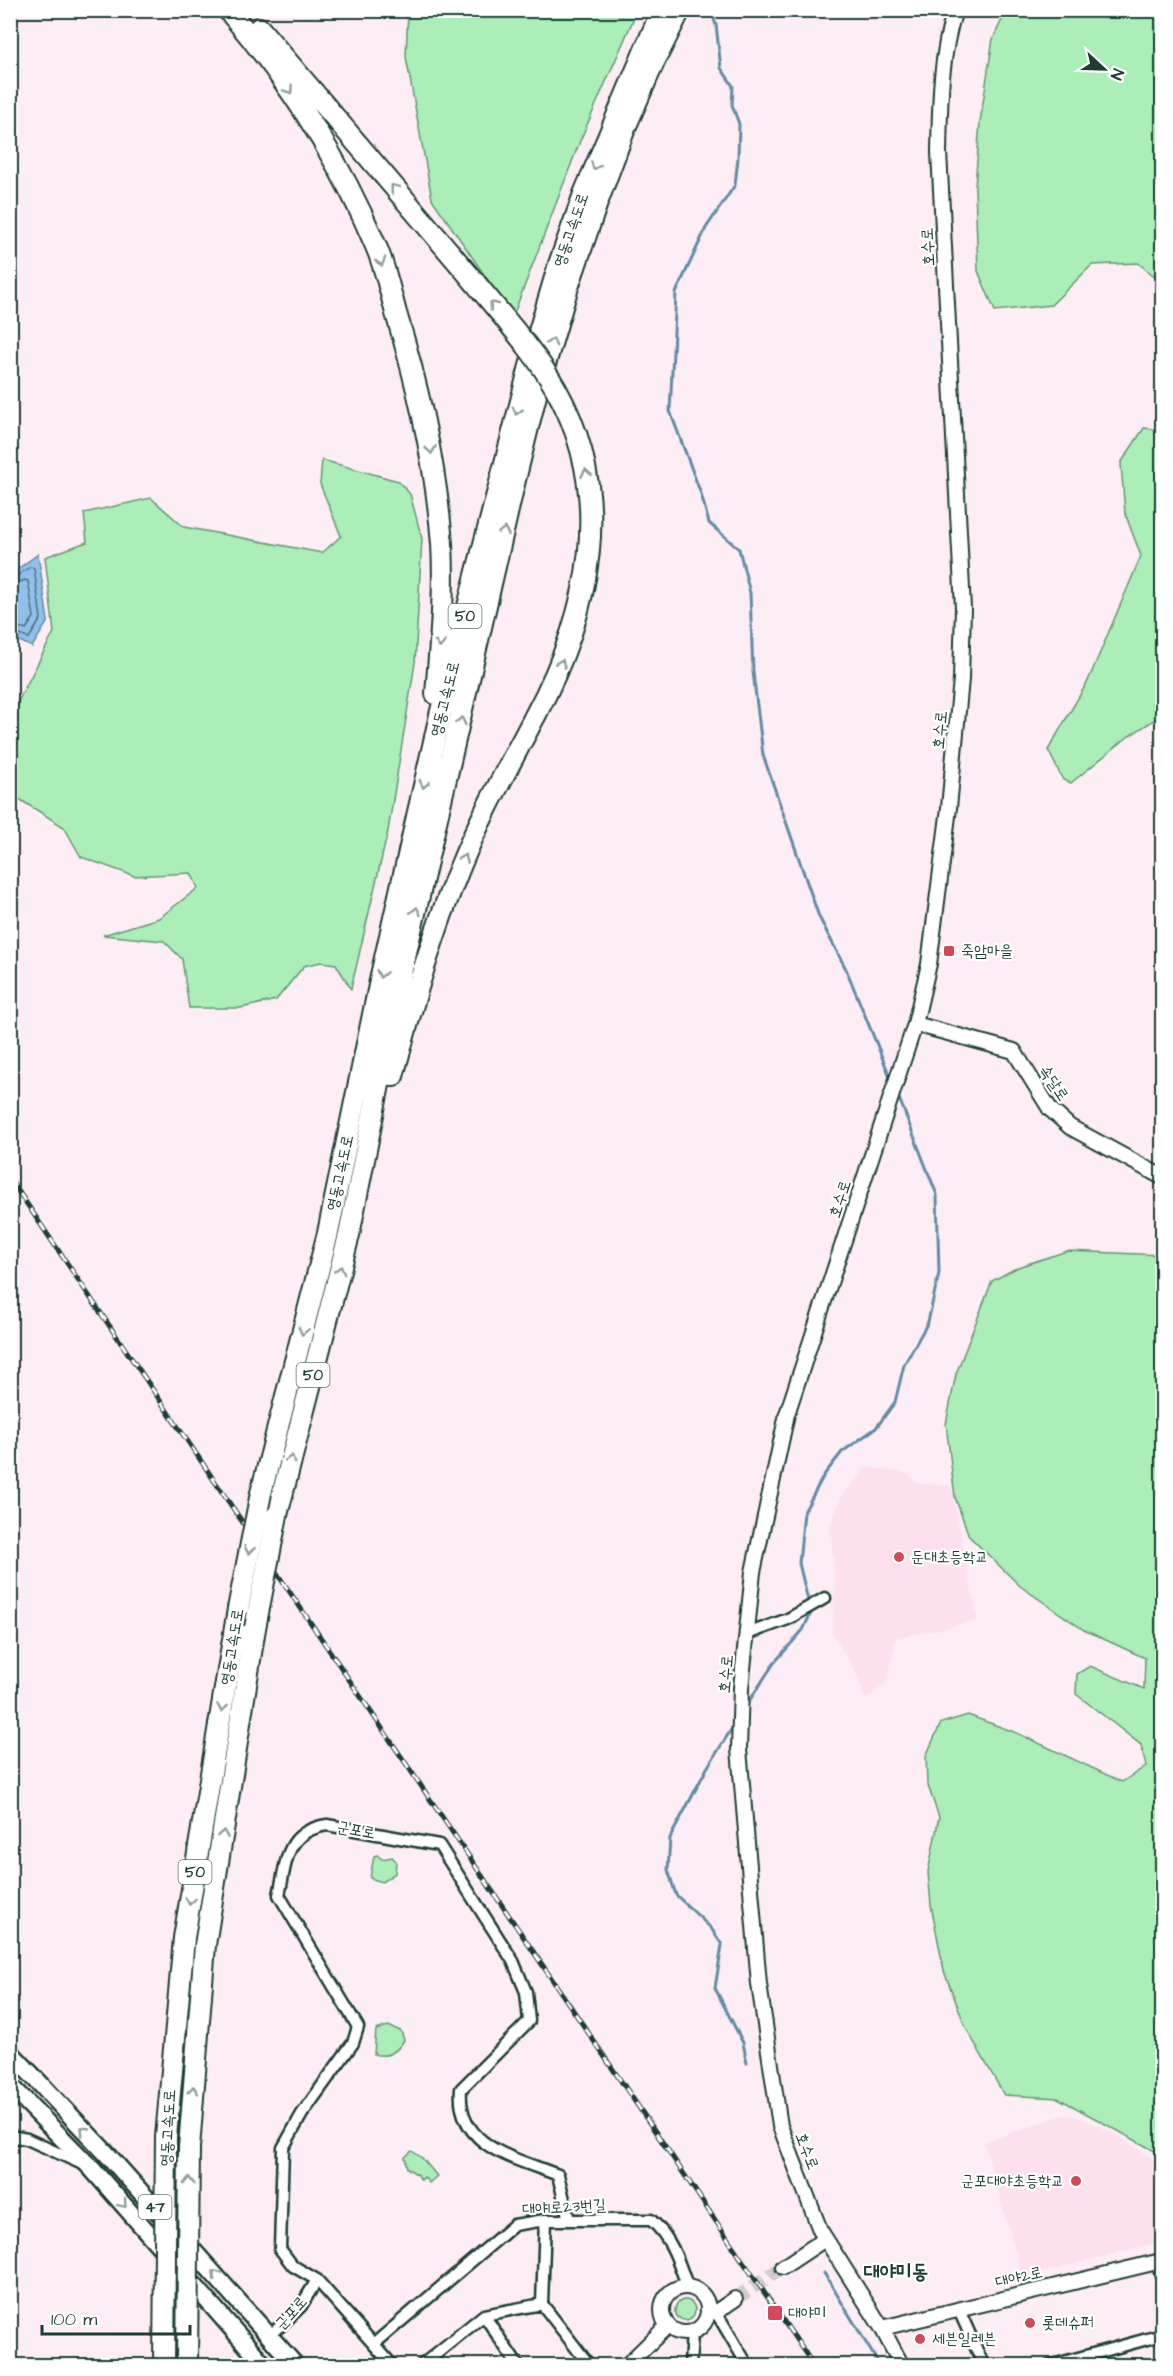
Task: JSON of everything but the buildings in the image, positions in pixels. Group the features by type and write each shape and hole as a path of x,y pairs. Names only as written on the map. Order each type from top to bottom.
{"highway":[{"path":"228,10 273,66 331,156 376,245 407,348 427,427 436,482 442,546 442,611 431,756"},
{"path":"245,10 473,280 547,376 559,395 577,434 589,492 590,540 583,593 565,653 480,821 449,896 410,1014 349,1235"},
{"name":"영동고속도로","path":"164,2366 165,2137 184,1938 238,1609 261,1493 328,1233 382,971 431,756 511,433 559,264 584,194 664,18 680,10"},
{"name":"영동고속도로","path":"187,2366 189,2148 205,1945 255,1628 277,1515 349,1235 401,974 536,394 567,290 664,18"}],"main road":[{"name":"군포로","path":"10,2052 106,2153 271,2335 296,2366"},
{"name":"47","path":"10,2085 92,2169 265,2366"}],"street":[{"name":"호수로","path":"902,2366 882,2328 820,2230 780,2127 759,1984 739,1749 741,1688 753,1572 787,1414 915,1024 929,964 949,808 961,679 963,608 939,152 940,97 949,27 955,10"},
{"name":"속달로","path":"915,1024 1014,1051 1050,1109 1070,1127 1162,1177"},
{"path":"747,1634 788,1619 825,1598"},
{"name":"군포로","path":"271,2335 302,2306 316,2280 293,2266 280,2249 283,2148 302,2114 353,2043 358,2027 279,1895 291,1847 299,1834 316,1827 327,1825 439,1845 513,1960 526,1992 530,2021 461,2089 460,2104 465,2122 476,2137 496,2151 558,2175 569,2220"},
{"path":"10,2136 27,2139 92,2169"},
{"path":"545,2220 542,2304 590,2366"},
{"name":"대야1로23번길","path":"374,2344 514,2225 545,2220 651,2220 660,2227 678,2256 687,2286"},
{"path":"783,2267 825,2239"},
{"path":"1160,2261 1162,2278"},
{"name":"대야2로","path":"882,2328 1160,2261"},
{"path":"316,2280 393,2366"},
{"path":"735,2299 712,2311 704,2324 692,2332 679,2332 668,2325 663,2318 664,2300 670,2292 687,2286 700,2291 712,2311 748,2366"},
{"path":"421,2366 484,2315 542,2304"},
{"path":"958,2308 984,2366"},
{"path":"484,2315 518,2366"},
{"path":"626,2366 668,2325"},
{"path":"690,2366 692,2332"},
{"path":"1049,2366 1162,2335"}],"shaded area":[{"name":"둔대초등학교","path":"867,1467 907,1473 919,1484 951,1485 978,1621 896,1638 888,1680 865,1701 858,1676 832,1633 836,1588 830,1526 843,1494"},
{"name":"군포대야초등학교","path":"1064,2115 1081,2118 1119,2136 1151,2158 1162,2205 1162,2241 1029,2276 1021,2271 984,2142"}],"green space":[{"path":"408,11 637,11 580,141 513,316 432,199 406,57"},
{"path":"1006,11 1162,11 1162,282 1138,263 1092,265 1051,305 995,311 978,271 975,187 980,122 993,39"},
{"path":"1144,428 1162,430 1162,715 1129,736 1071,783 1063,780 1048,750 1088,681 1141,556 1125,513 1121,463"},
{"path":"322,460 398,481 410,494 422,539 415,663 388,831 351,989 336,964 321,962 304,966 276,1000 241,1008 189,1008 182,959 164,941 103,935 159,918 198,888 191,873 134,876 81,857 64,827 11,794 11,715 54,632 45,557 87,542 84,513 151,498 184,527 322,553 341,536 320,484"},
{"path":"1067,1251 1162,1255 1162,2155 1058,2098 1004,2095 966,2028 944,1971 931,1905 928,1872 939,1817 927,1783 926,1756 941,1723 968,1715 1017,1733 1122,1782 1146,1766 1141,1745 1076,1694 1077,1674 1090,1666 1144,1689 1145,1658 1084,1630 1020,1586 969,1536 955,1497 946,1424 956,1374 992,1281 1018,1267"},
{"path":"377,1855 382,1859 392,1857 396,1861 395,1873 382,1882 370,1878 374,1856"},
{"path":"388,2026 401,2031 404,2040 391,2053 374,2054 376,2030"},
{"path":"412,2151 422,2158 437,2176 429,2183 424,2177 421,2180 418,2175 407,2168 405,2157"},
{"path":"685,2300 692,2303 695,2310 692,2317 685,2320 678,2317 675,2310 678,2303"}],"water":[{"path":"38,554 48,621 32,647 11,637 11,574"}],"waterway":[{"path":"711,10 716,25 721,68 733,86 732,105 739,124 738,158 735,185 706,228 676,293 670,411 701,494 709,523 739,549 750,593 753,672 763,755 819,917 846,969 891,1079"},
{"path":"746,1706 774,1663 803,1630 811,1613 799,1563 804,1512 824,1475 842,1452 876,1428 895,1402 904,1365 928,1322 939,1273 937,1195 897,1093"},
{"path":"734,1725 707,1768 670,1838 668,1870 676,1895 711,1928 722,1945 715,1988 743,2043 747,2063"},
{"path":"824,2273 880,2366"}],"tunnel":[{"path":"735,2299 783,2267"}],"railway":[{"path":"10,1179 814,2366"}],"place":[{"name":"죽암마을","path":"949,951"},
{"name":"둔대초등학교","path":"899,1557"},
{"name":"군포대야초등학교","path":"1076,2181"},
{"name":"대야미","path":"775,2313"},
{"name":"롯데슈퍼","path":"1030,2323"},
{"name":"세븐일레븐","path":"920,2339"}],"district":[{"name":"대야미동","path":"896,2272"}]}
